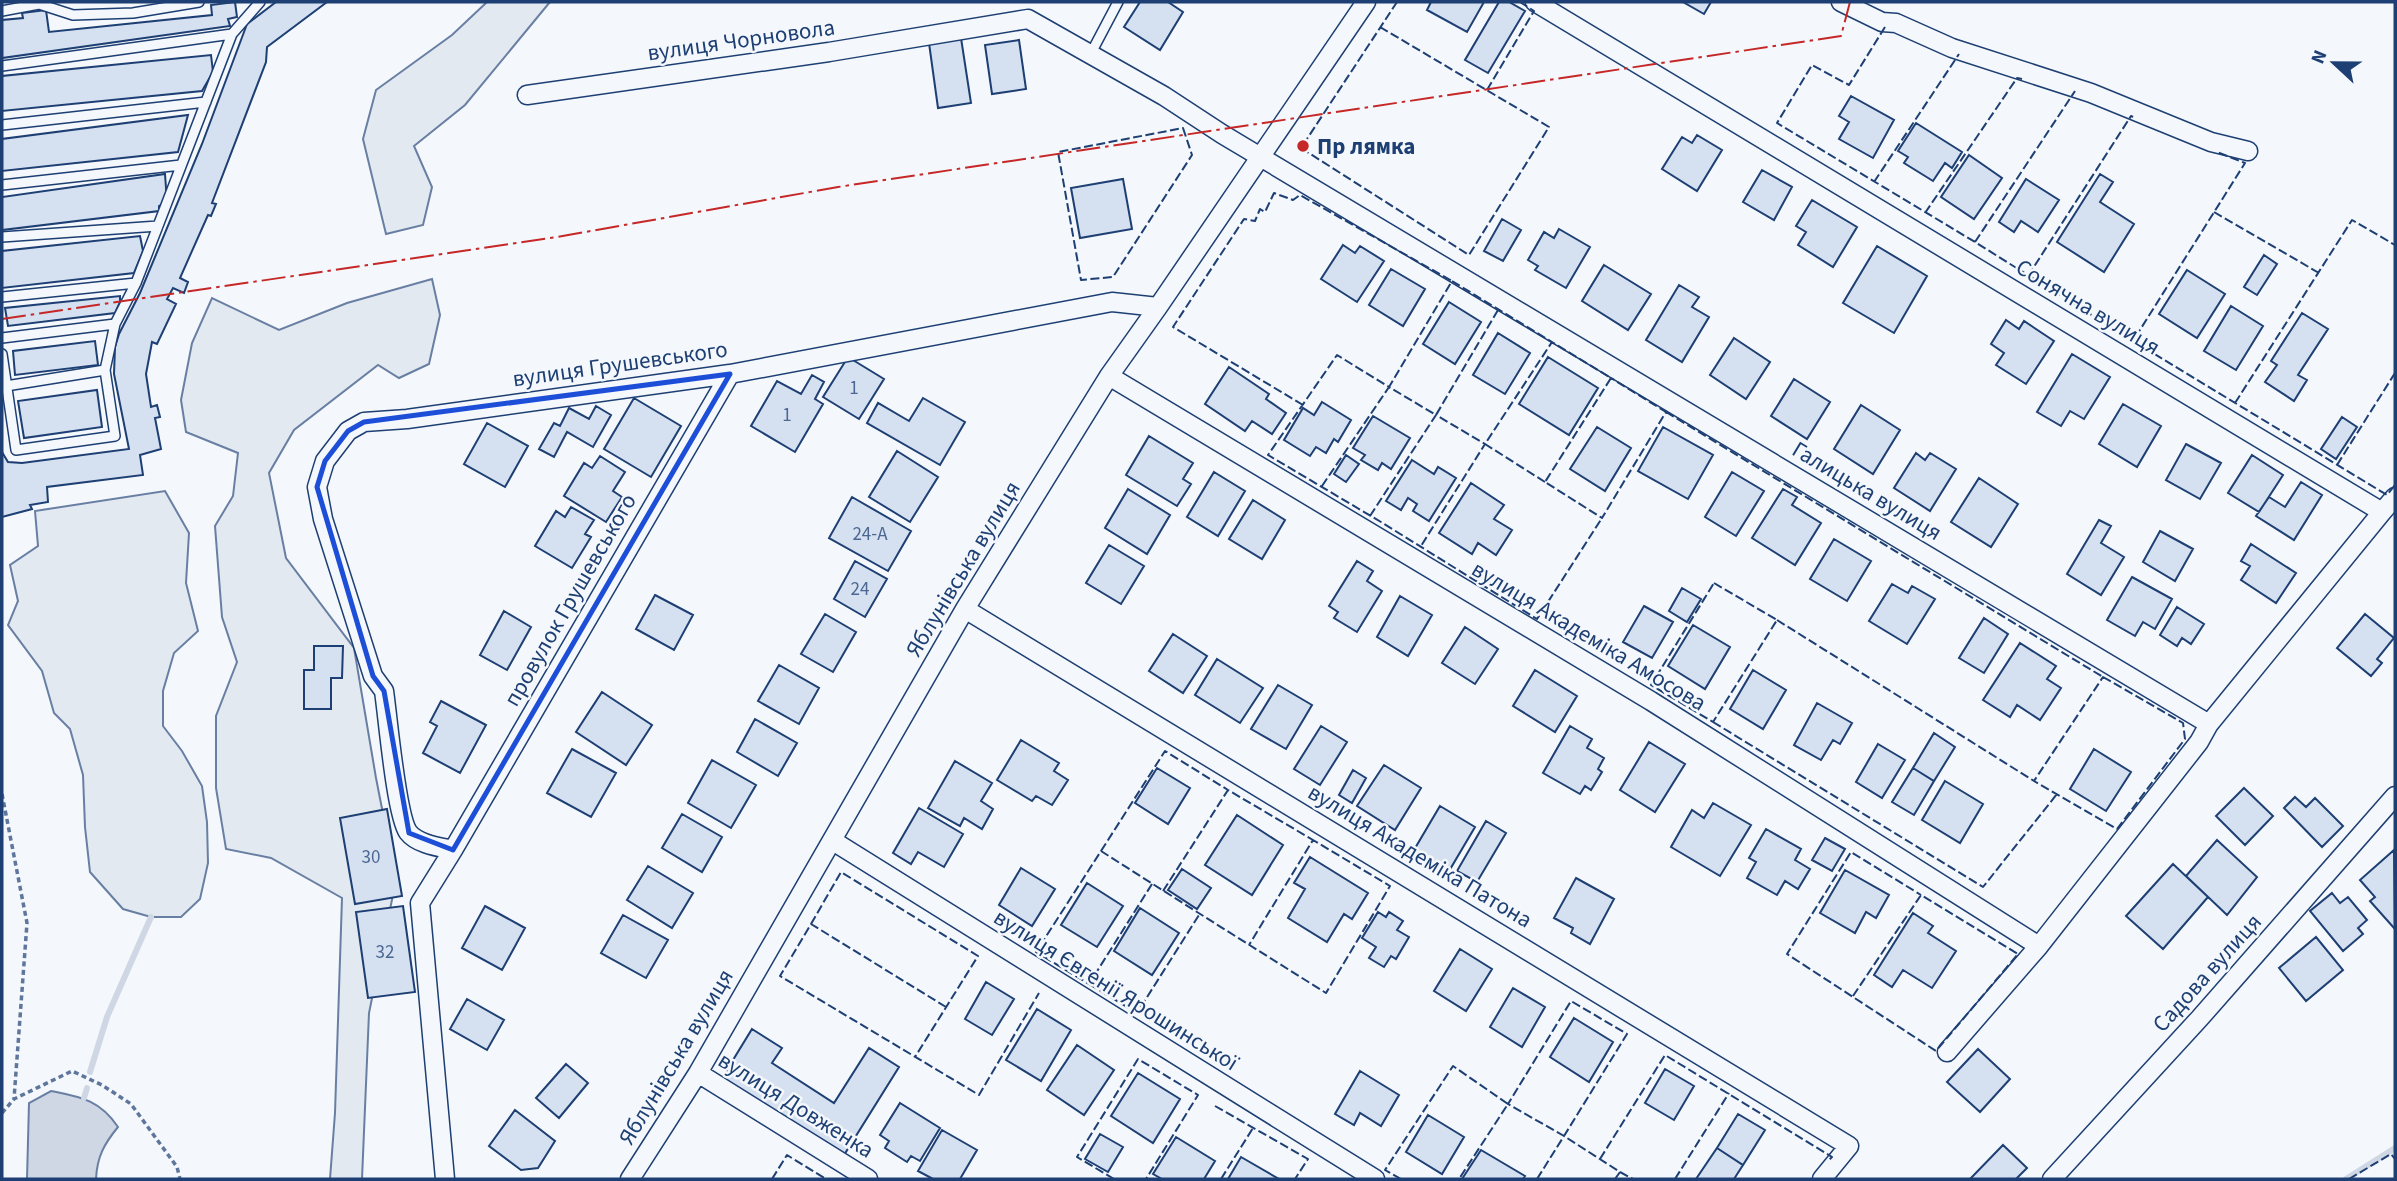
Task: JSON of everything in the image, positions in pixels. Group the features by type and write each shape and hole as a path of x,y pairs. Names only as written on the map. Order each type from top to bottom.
{"street":[{"name":"Яблунівська вулиця","path":"630,1179 698,1073 965,608 1109,376 1366,2"},
{"name":"Сонячна вулиця","path":"1535,2 2382,512"},
{"path":"1841,2 1882,22 1896,23 1952,48 2091,93 2211,142 2249,152"},
{"name":"вулиця Чорновола","path":"527,95 829,52 1028,19 1164,96 1261,156"},
{"name":"Галицька вулиця","path":"1261,156 2209,724"},
{"name":"вулиця Грушевського","path":"453,850 432,846 409,833 401,813 384,691 373,676 323,519 317,487 326,461 348,431 364,422 407,419 730,374 1112,302 1158,307"},
{"name":"провулок Грушевського","path":"445,1179 419,903 453,850 730,374"},
{"name":"вулиця Академіка Амосова","path":"1109,376 1651,701 2039,946"},
{"path":"1947,1052 2039,946 2199,741 2209,724 2395,497"},
{"name":"вулиця Академіка Патона","path":"965,608 1849,1146 1822,1179"},
{"name":"Садова вулиця","path":"2052,1179 2199,1019 2395,796"},
{"name":"вулиця Євгенії Ярошинської","path":"833,841 870,867 1375,1179"},
{"name":"вулиця Довженка","path":"698,1073 868,1179"}],"lane":[{"path":"2,11 39,4 73,15 133,13 199,2"},
{"path":"2,354 16,450 114,436 105,370 116,324 136,283 232,34 260,2"},
{"path":"1090,55 1118,2"},
{"path":"2,66 232,34"},
{"path":"2,125 206,102"},
{"path":"2,185 181,165"},
{"path":"2,237 158,226"},
{"path":"2,297 136,283"},
{"path":"2,338 116,324"},
{"path":"6,386 105,370"}],"path":[{"path":"2,794 27,923 13,1100"},
{"path":"2,1113 13,1100 72,1071 102,1085 131,1104 177,1167 180,1179"}],"highlighted area":[{"path":"730,374 453,850 409,833 384,691 373,676 317,487 325,461 348,431 364,422"}],"shaded area":[{"path":"487,2 550,2 465,105 414,146 432,187 423,225 386,234 363,139 376,90 452,35"},
{"path":"432,279 440,315 429,364 399,378 378,365 294,430 269,473 286,558 354,648 396,880 369,1013 362,1179 330,1179 335,1113 342,898 271,858 226,849 216,788 216,716 237,662 222,617 215,526 233,496 238,453 186,432 181,400 192,343 212,298 279,330 347,303"},
{"path":"165,491 189,533 186,583 198,631 174,653 163,691 163,726 182,751 202,786 207,822 208,863 200,899 181,917 151,917 123,909 90,872 83,775 70,729 54,713 42,671 8,625 18,601 10,565 38,546 35,511"},
{"path":"51,1091 72,1095 97,1105 118,1127 102,1151 96,1179 27,1179 29,1103"}],"building":[{"path":"235,2 237,17 228,19 230,26 2,58 2,20 23,18 22,13 46,10 49,32 212,15 211,5"},
{"path":"276,2 327,2 267,47 266,62 212,203 216,204 211,216 208,215 180,278 188,282 184,293 173,288 167,299 176,304 157,344 152,342 146,374 151,407 157,405 160,417 155,418 161,449 140,455 143,475 47,487 48,502 30,505 32,509 2,517 2,452 8,462 22,463 129,449 114,374 115,347 119,334 140,293 202,144 247,24"},
{"path":"1140,2 1168,2 1183,12 1160,50 1124,27"},
{"path":"1431,2 1484,2 1467,32 1427,10"},
{"path":"1499,2 1509,2 1525,11 1488,73 1465,60"},
{"path":"1683,2 1711,2 1704,14"},
{"path":"961,38 971,103 938,108 929,43"},
{"path":"1019,40 1026,89 992,94 985,45"},
{"path":"211,55 213,72 202,91 2,111 2,76"},
{"path":"1851,96 1894,120 1873,158 1839,139 1849,122 1839,116"},
{"path":"188,115 178,152 2,171 2,139"},
{"path":"1916,123 1962,152 1952,168 1945,163 1933,181 1904,163 1908,157 1898,151"},
{"path":"1697,135 1722,150 1697,191 1662,169 1682,137 1692,143"},
{"path":"1969,155 2002,178 1974,219 1941,197"},
{"path":"1762,170 1792,187 1774,220 1743,202"},
{"path":"165,174 167,202 159,206 159,211 2,230 2,197"},
{"path":"2100,174 2113,182 2100,202 2134,224 2104,272 2057,242"},
{"path":"1123,179 1132,229 1080,238 1071,188"},
{"path":"2026,179 2059,200 2038,232 2021,221 2014,232 1999,222"},
{"path":"1812,200 1857,227 1833,267 1798,245 1806,232 1796,226"},
{"path":"1502,219 1521,230 1503,261 1484,251"},
{"path":"1559,229 1590,247 1566,288 1535,270 1538,266 1528,260 1544,232 1554,238"},
{"path":"140,236 143,251 134,273 2,288 2,251"},
{"path":"1343,245 1355,253 1360,246 1384,261 1357,302 1321,279"},
{"path":"1877,246 1927,276 1894,333 1843,303"},
{"path":"2264,255 2277,264 2257,295 2244,287"},
{"path":"1604,265 1651,294 1628,330 1582,301"},
{"path":"1391,269 1425,289 1403,326 1369,305"},
{"path":"2187,270 2225,294 2197,338 2159,314"},
{"path":"1679,285 1699,297 1692,307 1709,317 1682,362 1646,340"},
{"path":"120,296 115,313 8,326 5,308"},
{"path":"1449,302 1481,322 1455,364 1423,344"},
{"path":"2231,306 2263,326 2236,370 2204,351"},
{"path":"2302,313 2328,329 2298,375 2307,380 2294,401 2265,382 2277,365 2271,361"},
{"path":"2006,320 2019,329 2024,321 2054,341 2026,384 1996,365 2004,353 1991,344"},
{"path":"1498,333 1530,353 1505,394 1473,375"},
{"path":"1734,338 1770,362 1746,399 1710,375"},
{"path":"95,341 98,365 15,375 13,351"},
{"path":"2072,354 2110,377 2084,419 2070,411 2061,426 2037,412"},
{"path":"848,357 884,379 859,419 823,397"},
{"path":"1548,357 1598,388 1569,435 1519,404"},
{"path":"1229,367 1269,394 1266,399 1286,413 1272,434 1252,421 1245,431 1205,404"},
{"path":"812,375 824,382 815,399 823,404 795,452 751,426 777,381 801,394"},
{"path":"1794,379 1830,402 1807,439 1771,416"},
{"path":"97,390 102,427 24,438 18,401"},
{"path":"634,398 681,426 651,477 604,449"},
{"path":"923,398 965,422 940,465 867,423 878,403 909,421"},
{"path":"1322,402 1351,420 1338,442 1334,439 1326,453 1316,447 1310,456 1284,440 1303,408 1314,415"},
{"path":"2123,404 2161,426 2137,467 2099,444"},
{"path":"1861,405 1900,430 1873,474 1834,449"},
{"path":"596,406 611,415 593,447 567,432 554,457 539,449 554,423 560,426 569,408 589,419"},
{"path":"1373,416 1410,438 1391,469 1382,463 1378,470 1361,460 1365,455 1353,448"},
{"path":"2342,417 2357,427 2336,459 2321,449"},
{"path":"487,423 528,446 505,487 464,464"},
{"path":"1597,427 1631,448 1605,491 1570,469"},
{"path":"1663,427 1713,455 1688,499 1638,471"},
{"path":"1149,436 1193,463 1183,479 1191,484 1177,506 1126,475"},
{"path":"2186,444 2221,463 2200,499 2166,480"},
{"path":"897,451 938,477 910,522 869,497"},
{"path":"1916,453 1925,460 1930,453 1956,469 1930,511 1894,488"},
{"path":"1346,455 1359,464 1346,482 1334,474"},
{"path":"2252,455 2283,475 2259,512 2228,493"},
{"path":"600,456 625,472 613,491 622,497 606,522 564,496 584,463 592,468"},
{"path":"1412,460 1434,474 1438,467 1456,478 1429,521 1413,511 1417,504 1408,498 1401,510 1386,501"},
{"path":"1214,472 1245,491 1218,536 1187,517"},
{"path":"1732,472 1764,491 1736,536 1705,517"},
{"path":"1979,478 2018,504 1991,547 1951,522"},
{"path":"2301,482 2322,495 2294,540 2256,516 2269,497 2285,507"},
{"path":"1471,483 1504,505 1494,519 1512,530 1496,555 1478,543 1472,554 1439,533"},
{"path":"1128,489 1170,515 1147,554 1105,528"},
{"path":"1783,489 1797,497 1792,505 1821,523 1795,565 1752,538"},
{"path":"852,497 911,531 888,571 829,538"},
{"path":"1253,500 1285,520 1262,559 1229,539"},
{"path":"571,507 594,520 585,534 591,537 572,568 535,546 556,511 565,517"},
{"path":"2099,520 2111,526 2101,543 2124,557 2101,595 2067,574"},
{"path":"2160,531 2193,549 2175,581 2143,562"},
{"path":"1834,539 1871,561 1847,601 1810,579"},
{"path":"2251,544 2296,573 2276,603 2241,580 2250,566 2241,561"},
{"path":"1109,545 1144,566 1121,604 1086,583"},
{"path":"855,561 887,579 865,617 834,599"},
{"path":"1357,561 1373,571 1367,581 1382,591 1357,632 1334,618 1338,612 1329,606"},
{"path":"2132,577 2172,599 2155,629 2143,622 2135,636 2107,620"},
{"path":"1892,584 1908,593 1912,586 1935,599 1907,644 1869,621"},
{"path":"1682,588 1701,599 1687,622 1669,611"},
{"path":"655,595 693,615 674,650 636,629"},
{"path":"1400,596 1432,615 1408,656 1377,637"},
{"path":"1644,606 1673,622 1652,658 1623,642"},
{"path":"2177,607 2204,624 2191,644 2182,638 2177,646 2160,635"},
{"path":"504,611 531,627 507,670 480,655"},
{"path":"825,614 856,632 833,672 801,654"},
{"path":"2365,614 2394,638 2377,659 2382,663 2371,676 2337,648"},
{"path":"1984,618 2008,634 1984,673 1959,658"},
{"path":"1693,625 1730,647 1705,689 1668,666"},
{"path":"1465,627 1498,649 1475,684 1442,663"},
{"path":"1173,634 1207,656 1183,693 1149,671"},
{"path":"2020,643 2056,666 2047,679 2061,688 2040,720 2017,705 2010,717 1983,700"},
{"path":"314,646 343,646 342,678 331,678 331,709 304,709 304,670 314,670"},
{"path":"1217,659 1263,688 1240,723 1195,695"},
{"path":"779,665 819,688 799,724 758,701"},
{"path":"1535,670 1577,696 1555,732 1513,706"},
{"path":"1753,670 1786,690 1763,729 1730,709"},
{"path":"1278,685 1312,705 1286,749 1251,729"},
{"path":"602,692 652,725 626,765 576,732"},
{"path":"441,701 486,725 460,773 423,753 437,726 430,722"},
{"path":"1817,703 1852,723 1840,744 1833,740 1821,760 1794,745"},
{"path":"755,719 797,743 778,776 737,752"},
{"path":"1321,726 1347,742 1320,785 1294,769"},
{"path":"1570,726 1592,739 1587,748 1604,758 1598,769 1602,772 1591,790 1585,786 1580,794 1543,773"},
{"path":"1934,733 1955,747 1934,781 1913,768"},
{"path":"1021,740 1059,763 1054,771 1068,780 1052,805 1036,796 1032,801 997,780"},
{"path":"1649,742 1685,764 1655,812 1620,790"},
{"path":"1878,744 1905,760 1882,798 1856,782"},
{"path":"572,749 616,773 591,817 547,793"},
{"path":"2094,749 2131,772 2106,811 2070,789"},
{"path":"712,760 756,785 731,828 688,803"},
{"path":"955,761 992,783 981,801 993,809 982,829 964,818 960,826 928,808"},
{"path":"1384,765 1421,788 1395,830 1357,806"},
{"path":"1157,768 1190,788 1168,824 1135,803"},
{"path":"1913,768 1934,781 1914,815 1892,802"},
{"path":"1353,770 1366,778 1352,803 1339,795"},
{"path":"1945,781 1983,804 1960,843 1922,820"},
{"path":"2244,788 2273,816 2245,845 2216,816"},
{"path":"2295,797 2306,807 2315,798 2343,826 2322,847 2284,808"},
{"path":"1713,803 1751,825 1720,876 1671,847 1692,810 1704,818"},
{"path":"1440,806 1475,827 1449,871 1414,850"},
{"path":"919,808 963,834 944,867 918,852 911,864 893,853"},
{"path":"387,809 402,896 355,904 340,818"},
{"path":"682,814 722,837 702,872 662,848"},
{"path":"1237,815 1283,845 1252,895 1205,865"},
{"path":"1486,821 1506,833 1477,882 1457,871"},
{"path":"1766,829 1801,849 1795,860 1810,869 1798,889 1785,881 1777,895 1747,878 1756,862 1749,858"},
{"path":"1825,838 1845,849 1832,871 1812,860"},
{"path":"2217,840 2257,877 2227,915 2186,876"},
{"path":"2394,850 2394,928 2370,901 2375,897 2360,880"},
{"path":"1310,857 1368,893 1352,919 1344,914 1327,942 1288,918 1305,889 1294,883"},
{"path":"2173,864 2208,897 2163,949 2126,916"},
{"path":"648,866 693,893 672,928 627,900"},
{"path":"1021,868 1055,889 1032,926 999,905"},
{"path":"1182,869 1211,888 1197,909 1168,890"},
{"path":"1845,870 1889,895 1876,918 1866,912 1855,933 1820,913"},
{"path":"1576,878 1614,899 1590,944 1571,933 1573,928 1554,918"},
{"path":"1087,883 1123,906 1097,947 1061,925"},
{"path":"2332,893 2340,903 2348,897 2367,920 2358,928 2363,934 2343,951 2310,911"},
{"path":"403,906 415,992 368,998 356,912"},
{"path":"485,906 525,928 502,970 462,948"},
{"path":"1140,908 1179,933 1152,975 1114,951"},
{"path":"1378,912 1386,917 1389,912 1403,921 1397,930 1409,937 1396,959 1391,956 1384,967 1369,958 1376,947 1362,938"},
{"path":"1913,913 1933,926 1928,933 1956,951 1932,988 1903,970 1892,987 1874,975"},
{"path":"623,915 668,940 646,978 601,953"},
{"path":"2316,937 2343,970 2306,1001 2279,968"},
{"path":"1460,949 1492,969 1466,1011 1434,991"},
{"path":"986,982 1014,999 992,1035 965,1019"},
{"path":"1513,988 1545,1007 1522,1047 1490,1027"},
{"path":"467,999 504,1020 487,1050 450,1029"},
{"path":"1037,1009 1071,1030 1041,1081 1006,1060"},
{"path":"1574,1018 1613,1042 1589,1082 1550,1057"},
{"path":"752,1029 782,1048 772,1063 834,1103 869,1048 899,1067 844,1155 722,1078"},
{"path":"1077,1045 1114,1070 1084,1115 1047,1090"},
{"path":"1978,1049 2010,1079 1980,1112 1947,1082"},
{"path":"566,1064 588,1083 559,1118 536,1098"},
{"path":"1665,1069 1694,1086 1674,1120 1645,1103"},
{"path":"1360,1071 1399,1095 1381,1126 1360,1113 1354,1125 1335,1114"},
{"path":"1138,1073 1180,1099 1153,1143 1111,1116"},
{"path":"900,1103 940,1128 920,1161 911,1156 907,1162 885,1148 889,1141 880,1135"},
{"path":"515,1110 555,1141 538,1168 521,1170 489,1146"},
{"path":"1738,1114 1765,1130 1743,1165 1717,1148"},
{"path":"1428,1115 1464,1137 1442,1174 1406,1152"},
{"path":"942,1130 977,1150 960,1179 933,1179 918,1171"},
{"path":"1100,1134 1123,1147 1108,1172 1085,1159"},
{"path":"1176,1137 1215,1161 1204,1179 1162,1179 1153,1174"},
{"path":"2003,1145 2027,1168 2016,1179 1970,1179"},
{"path":"1717,1148 1743,1165 1734,1179 1696,1179"},
{"path":"1481,1150 1525,1176 1523,1179 1462,1179"},
{"path":"1241,1157 1279,1179 1228,1179"}],"waterway":[{"path":"90,1072 107,1017 151,917"},
{"path":"84,1098 87,1088"},
{"path":"2346,1179 2395,1148"}],"fence":[{"path":"1380,27 1549,127 1469,255 1301,148 1397,2"},
{"path":"1487,90 1534,11 1520,2"},
{"path":"1885,27 1849,85 1812,65 1777,123 2133,341 2245,163 2217,152"},
{"path":"1874,182 1959,54"},
{"path":"1925,213 2017,78 2022,79"},
{"path":"1975,242 2075,91"},
{"path":"2028,276 2131,116 2133,117"},
{"path":"1183,128 1192,155 1113,277 1081,280 1058,152 1183,128"},
{"path":"1303,405 1173,327 1244,219 1255,221 1260,209 1265,212 1274,193 1293,200 1300,195 1452,281"},
{"path":"2214,212 2319,273"},
{"path":"2235,403 2352,220 2395,245"},
{"path":"1498,310 1436,415 1389,387 1452,281 1552,342"},
{"path":"2133,341 2387,495 2395,485"},
{"path":"1545,482 1485,444 1552,342 1611,378 1545,482 1602,518 1666,412 1611,378"},
{"path":"1322,486 1389,387 1337,355 1268,455 1537,619 1602,518"},
{"path":"2337,465 2395,373"},
{"path":"1666,412 2103,677"},
{"path":"1370,516 1436,415 1485,444 1421,546"},
{"path":"1714,583 1777,620 1713,722 1651,685 1714,583"},
{"path":"1777,620 2034,781"},
{"path":"2103,677 2183,723 2185,739 2117,829 2034,781 2103,677"},
{"path":"1713,722 1983,887 2057,794"},
{"path":"1101,851 1165,751 1228,790"},
{"path":"1163,891 1228,790 1313,840"},
{"path":"1152,884 1089,984 1036,952 1101,851 1185,905 1242,940 1270,958 1326,993 1390,886 1313,840 1249,945"},
{"path":"1853,996 1921,895 2018,954 1936,1051 1787,954 1851,852 1921,895"},
{"path":"811,924 841,872 978,956 915,1057"},
{"path":"1089,984 1137,1013 1199,915"},
{"path":"946,1007 811,924 780,976 979,1095 1039,993"},
{"path":"1537,1179 1564,1136 1508,1104 1571,1001 1627,1034 1564,1136 1620,1172 1615,1179"},
{"path":"1600,1159 1665,1055 1832,1157 1829,1160"},
{"path":"1114,1179 1077,1157 1138,1059 1198,1095 1146,1179"},
{"path":"1401,1179 1385,1170 1453,1066 1508,1104 1459,1179"},
{"path":"1675,1179 1729,1093"},
{"path":"1215,1106 1308,1159 1295,1179"},
{"path":"1221,1179 1253,1128"},
{"path":"2349,1179 2391,1154 2395,1159"},
{"path":"772,1179 787,1155 826,1179"},
{"path":"1620,1172 1633,1179"}],"power":[{"path":"2,319 557,237 838,187 1841,36 1850,2"}],"place":[{"name":"Пр лямка","path":"1303,146"}]}
